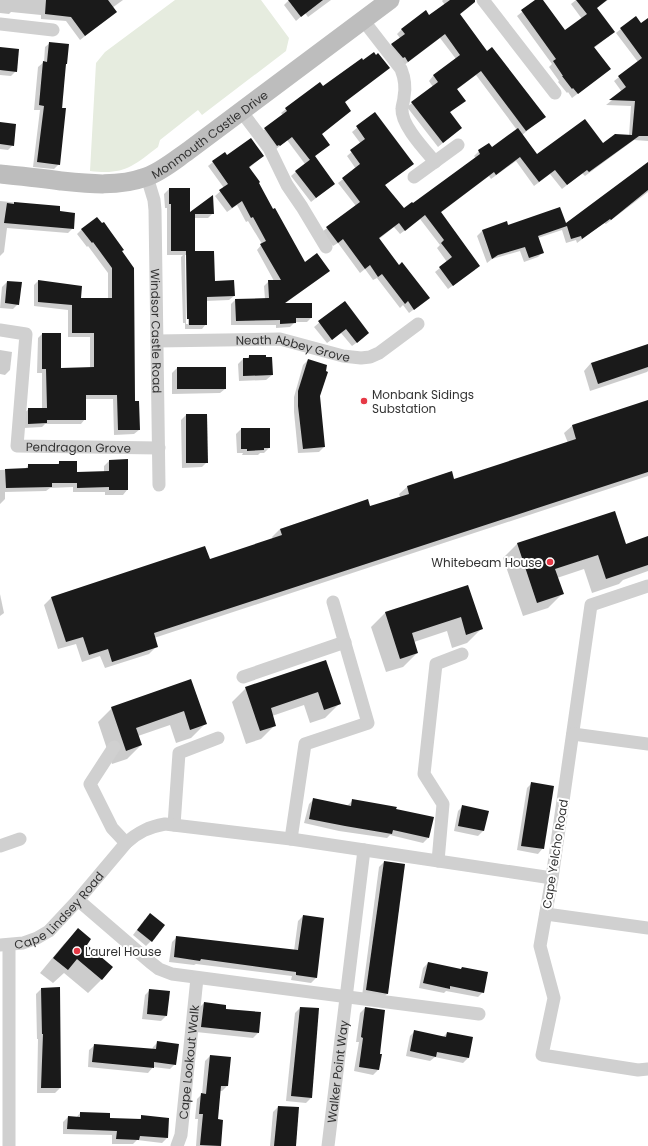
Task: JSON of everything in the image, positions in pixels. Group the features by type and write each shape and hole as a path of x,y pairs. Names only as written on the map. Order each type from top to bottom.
{"street":[{"name":"Monmouth Castle Drive","path":"0,174 89,184 128,182 147,177 172,162 390,0"},
{"path":"483,0 555,93"},
{"path":"363,20 401,69 406,87 402,109 405,122 416,140 435,162"},
{"path":"0,24 53,30"},
{"path":"241,111 269,148 287,185 302,206 326,247"},
{"path":"414,177 458,145"},
{"name":"Windsor Castle Road","path":"147,177 153,195 155,210 159,485"},
{"name":"Neath Abbey Grove","path":"158,341 280,339 343,356 361,358 370,357 379,353 418,324"},
{"name":"Pendragon Grove","path":"0,330 26,334 17,446 159,448"},
{"name":"Cape Yelcho Road","path":"648,586 591,606 552,878 540,946 554,998 542,1055 638,1070 648,1069"},
{"path":"291,839 305,744 368,723 333,602"},
{"path":"243,677 345,642"},
{"path":"438,861 444,804 424,774 436,664 462,654"},
{"path":"573,734 648,744"},
{"path":"174,825 179,753 218,738"},
{"path":"114,747 90,784 112,828 126,843"},
{"name":"Cape Lindsey Road","path":"9,1146 4,945 23,943 37,938 49,931 78,900 126,843 135,835 150,827 165,824 291,839 552,878"},
{"path":"0,846 20,839"},
{"name":"Walker Point Way","path":"328,1146 364,850"},
{"path":"78,900 159,969 172,974 479,1014"},
{"path":"546,914 648,928"},
{"name":"Cape Lookout Walk","path":"177,1146 181,1135 197,978"}],"shaded area":[{"path":"175,0 261,0 289,38 286,51 202,115 198,110 160,140 158,147 141,160 127,168 111,172 90,171 96,63 105,52"}],"building":[{"path":"46,0 108,0 117,12 85,36 71,17 45,14"},
{"path":"288,0 323,0 301,17"},
{"path":"450,0 475,0 475,2 460,14 487,51 492,47 546,117 526,131 481,71 457,89 466,101 450,112 462,128 443,143 411,102 438,82 433,75 460,55 445,34 408,62 405,57 403,58 391,44 405,34 401,29 426,10 429,15"},
{"path":"535,0 543,0 565,30 587,14 576,0 607,0 597,8 615,32 594,47 611,69 578,94 562,76 553,61 556,59 521,10"},
{"path":"636,16 641,23 648,18 648,136 639,136 589,172 587,170 567,185 555,170 539,182 520,157 496,175 494,172 441,212 480,266 453,286 439,267 452,257 441,243 444,240 425,215 405,231 399,223 379,238 399,265 402,262 430,298 414,310 408,301 405,304 382,274 378,277 370,265 365,269 343,239 338,243 326,227 360,202 342,178 360,164 350,150 365,139 356,126 375,112 414,164 385,185 404,208 480,154 478,150 489,143 492,147 518,128 537,154 585,119 603,143 615,134 632,135 635,101 609,100 626,87 618,76 642,58 620,28"},
{"path":"49,42 69,44 62,108 66,108 60,165 37,162 44,106 39,105 43,61 47,62"},
{"path":"0,47 19,49 17,72 0,70"},
{"path":"374,52 376,55 378,53 390,68 345,102 351,111 322,134 330,145 315,156 335,184 316,198 295,171 310,160 292,137 280,146 277,146 264,128 287,111 285,108 320,82 323,86 362,58 363,60"},
{"path":"0,122 16,124 14,146 0,144"},
{"path":"251,138 264,156 249,167 260,182 259,183 273,209 275,208 305,262 317,253 330,271 285,303 312,303 312,318 296,318 296,323 280,324 280,320 236,321 235,299 269,298 268,280 281,280 260,244 266,241 253,217 251,218 242,201 232,208 219,190 228,184 212,161 225,152 227,155"},
{"path":"648,162 648,190 611,220 610,219 582,239 581,236 571,239 567,226 538,236 544,253 529,258 525,247 498,255 492,259 482,230 507,221 508,225 560,207 566,223"},
{"path":"169,188 190,188 190,212 213,195 214,214 195,214 195,251 171,251 171,204 169,204"},
{"path":"14,202 60,206 60,211 75,213 74,229 4,223 7,203 14,204"},
{"path":"97,217 102,223 104,222 124,250 122,251 134,268 135,401 139,401 140,430 118,430 117,395 86,395 86,420 47,420 47,423 28,424 28,408 47,408 46,369 42,369 42,333 61,333 61,368 94,367 94,333 72,333 72,305 38,302 38,280 82,286 81,298 112,298 112,268 93,242 92,243 81,229"},
{"path":"186,251 214,251 215,281 234,280 235,296 207,297 207,325 189,325 189,319 187,319"},
{"path":"7,281 22,282 19,305 5,303"},
{"path":"345,301 369,333 357,343 346,329 332,340 318,321"},
{"path":"648,344 648,367 598,384 591,363"},
{"path":"249,355 266,355 266,357 272,357 273,375 243,376 243,358 249,358"},
{"path":"308,359 327,365 326,371 328,372 320,396 325,447 303,449 298,406 298,391"},
{"path":"177,367 226,367 226,389 177,389"},
{"path":"648,400 648,472 154,633 158,647 112,662 108,649 89,655 83,637 66,642 51,597 205,546 210,559 282,535 280,529 368,499 370,506 409,494 407,486 452,471 454,479 576,439 572,425"},
{"path":"186,414 207,414 208,463 186,463"},
{"path":"241,428 270,428 270,448 264,448 264,450 247,451 247,449 241,449"},
{"path":"128,459 128,490 109,490 109,487 77,488 77,483 52,483 52,487 6,488 5,469 28,468 28,464 59,464 59,461 77,461 77,472 109,471 109,460"},
{"name":"Whitebeam House","path":"615,511 626,544 648,536 648,565 606,579 598,555 555,569 564,594 537,603 517,543"},
{"path":"468,585 483,629 466,635 461,617 412,633 418,653 400,659 385,612"},
{"path":"326,660 341,704 324,710 318,692 271,708 276,726 260,731 245,687"},
{"path":"191,679 207,724 190,730 184,711 136,728 142,745 126,751 111,707"},
{"path":"531,782 554,786 544,849 521,846"},
{"path":"313,798 351,806 352,799 397,807 396,809 434,817 429,838 393,830 392,834 309,819"},
{"path":"462,805 489,811 484,831 458,826"},
{"path":"384,861 405,864 388,994 366,990"},
{"path":"150,913 165,925 152,942 137,930"},
{"path":"303,915 324,918 317,978 296,975 296,972 201,959 200,961 174,957 176,936 298,950"},
{"name":"Laurel House","path":"78,928 91,939 87,945 113,967 102,980 77,959 68,970 53,958"},
{"path":"428,962 461,969 462,967 488,972 484,993 450,986 450,989 423,983"},
{"path":"60,987 61,1088 41,1088 43,1034 41,988"},
{"path":"149,989 170,991 167,1016 147,1014"},
{"path":"204,1002 226,1005 226,1009 261,1012 259,1033 201,1027"},
{"path":"300,1007 319,1008 312,1098 291,1096"},
{"path":"365,1007 385,1010 380,1054 382,1054 379,1070 359,1067"},
{"path":"414,1030 446,1037 447,1032 473,1037 469,1058 437,1052 436,1057 410,1051"},
{"path":"157,1041 179,1044 176,1065 154,1062 154,1068 92,1062 94,1044 156,1049"},
{"path":"210,1055 231,1057 228,1086 221,1086 218,1119 223,1120 221,1146 200,1145 203,1114 199,1114 201,1093 206,1094"},
{"path":"278,1106 299,1107 296,1146 274,1146"},
{"path":"80,1112 110,1113 110,1118 141,1119 141,1115 169,1118 168,1138 140,1136 139,1140 116,1139 117,1131 67,1129 68,1116 80,1117"}],"place":[{"name":"Monbank Sidings Substation","path":"364,401"},
{"name":"Whitebeam House","path":"550,562"},
{"name":"Laurel House","path":"77,951"}]}
